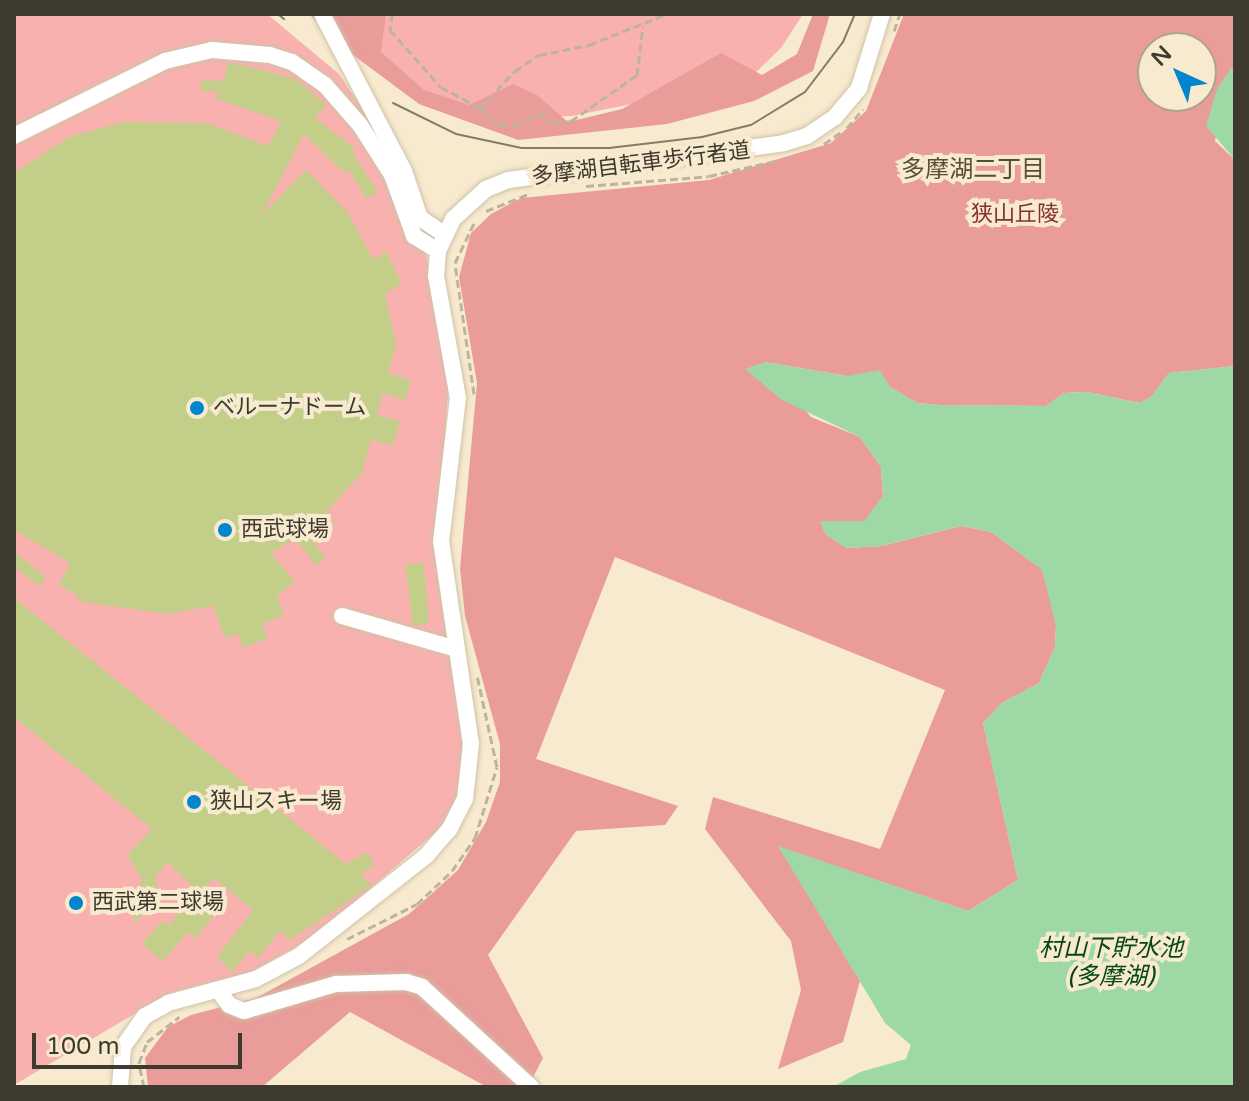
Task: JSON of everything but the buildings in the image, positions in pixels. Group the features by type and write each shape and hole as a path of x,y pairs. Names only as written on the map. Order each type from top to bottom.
{"street":[{"path":"322,14 404,171 420,218 444,234"},
{"path":"120,1087 123,1047 145,1016 168,1003 219,991 299,956 414,867 449,830 465,799 472,758 453,648 442,520 458,398 437,286 438,251 444,234 463,207 508,180 784,143 807,136 835,117 859,88 882,14"},
{"path":"14,136 165,61 212,50 270,55 325,85 351,115 392,175 414,236 438,251"},
{"path":"342,616 453,648"},
{"path":"219,991 229,1005 244,1011 336,984 406,982 422,987 531,1087"}],"path":[{"path":"392,14 390,30 441,87 480,108 500,126 517,125 539,113 553,123 571,121 637,75 643,26"},
{"path":"480,108 515,71 539,55 589,45 643,26 666,14"},
{"path":"889,45 900,14"},
{"path":"812,150 846,129 865,106"},
{"name":"多摩湖自転車歩行者道","path":"583,186 709,176 788,157"},
{"name":"多摩湖自転車歩行者道","path":"474,398 471,347 455,276 457,250 485,211 537,191"},
{"path":"335,947 417,904 452,871 475,838 490,803 497,767 475,669"},
{"path":"144,1087 139,1063 147,1042 168,1021 187,1014"}],"shaded area":[{"name":"西武球場","path":"14,14 267,14 339,74 380,134 420,227 450,365 436,564 462,741 461,786 444,825 315,936 251,972 170,993 14,1085"},
{"path":"332,14 803,14 781,48 756,72 702,90 572,116 478,120 444,113 412,90"}],"green space":[{"path":"309,14 386,14 381,52 424,90 469,105 513,84 537,95 568,122 622,109 721,53 762,75 797,54 813,14 830,14 813,71 754,101 667,124 518,140 419,104 341,46"},
{"name":"狭山丘陵","path":"904,14 1235,14 1235,68 1231,68 1215,141 1235,160 1235,366 1169,373 1152,396 1140,403 1087,392 1064,393 1046,406 917,403 890,387 765,362 811,417 860,437 881,467 883,496 864,522 821,521 825,534 847,548 881,546 961,526 991,532 1043,570 1056,625 1055,647 1039,683 1002,703 983,723 1018,880 968,911 779,847 860,981 843,1042 778,1069 801,990 791,941 705,829 713,797 880,849 945,690 615,557 536,759 678,806 665,825 576,831 488,955 543,1058 528,1087 487,1087 350,1012 262,1087 148,1087 145,1058 168,1027 191,1015 256,998 409,914 458,870 486,822 500,782 500,744 465,616 460,569 477,383 459,277 471,233 491,214 521,198 709,180 831,143 866,111"}],"water":[{"path":"1231,68 1235,68 1235,160 1206,126 1210,112 1217,112 1217,89"},
{"name":"村山下貯水池 (多摩湖)","path":"765,362 847,376 880,370 890,387 917,403 1046,406 1064,393 1087,392 1139,403 1152,396 1169,373 1235,366 1235,1087 833,1087 860,1072 906,1059 911,1045 885,1023 778,846 968,911 1018,880 983,723 1002,703 1039,683 1055,647 1056,625 1042,570 991,532 961,526 881,546 847,548 825,534 820,521 864,521 883,496 881,467 860,437 782,400 745,369"}],"tram line":[{"path":"278,14 284,19"},
{"path":"393,103 456,134 522,148 609,148 702,137 751,125 805,92 843,42 855,14"}],"place":[{"name":"ベルーナドーム","path":"197,408"},
{"name":"西武球場","path":"225,530"},
{"name":"狭山スキー場","path":"194,802"},
{"name":"西武第二球場","path":"76,903"}],"district":[{"name":"多摩湖二丁目","path":"973,170"}]}
